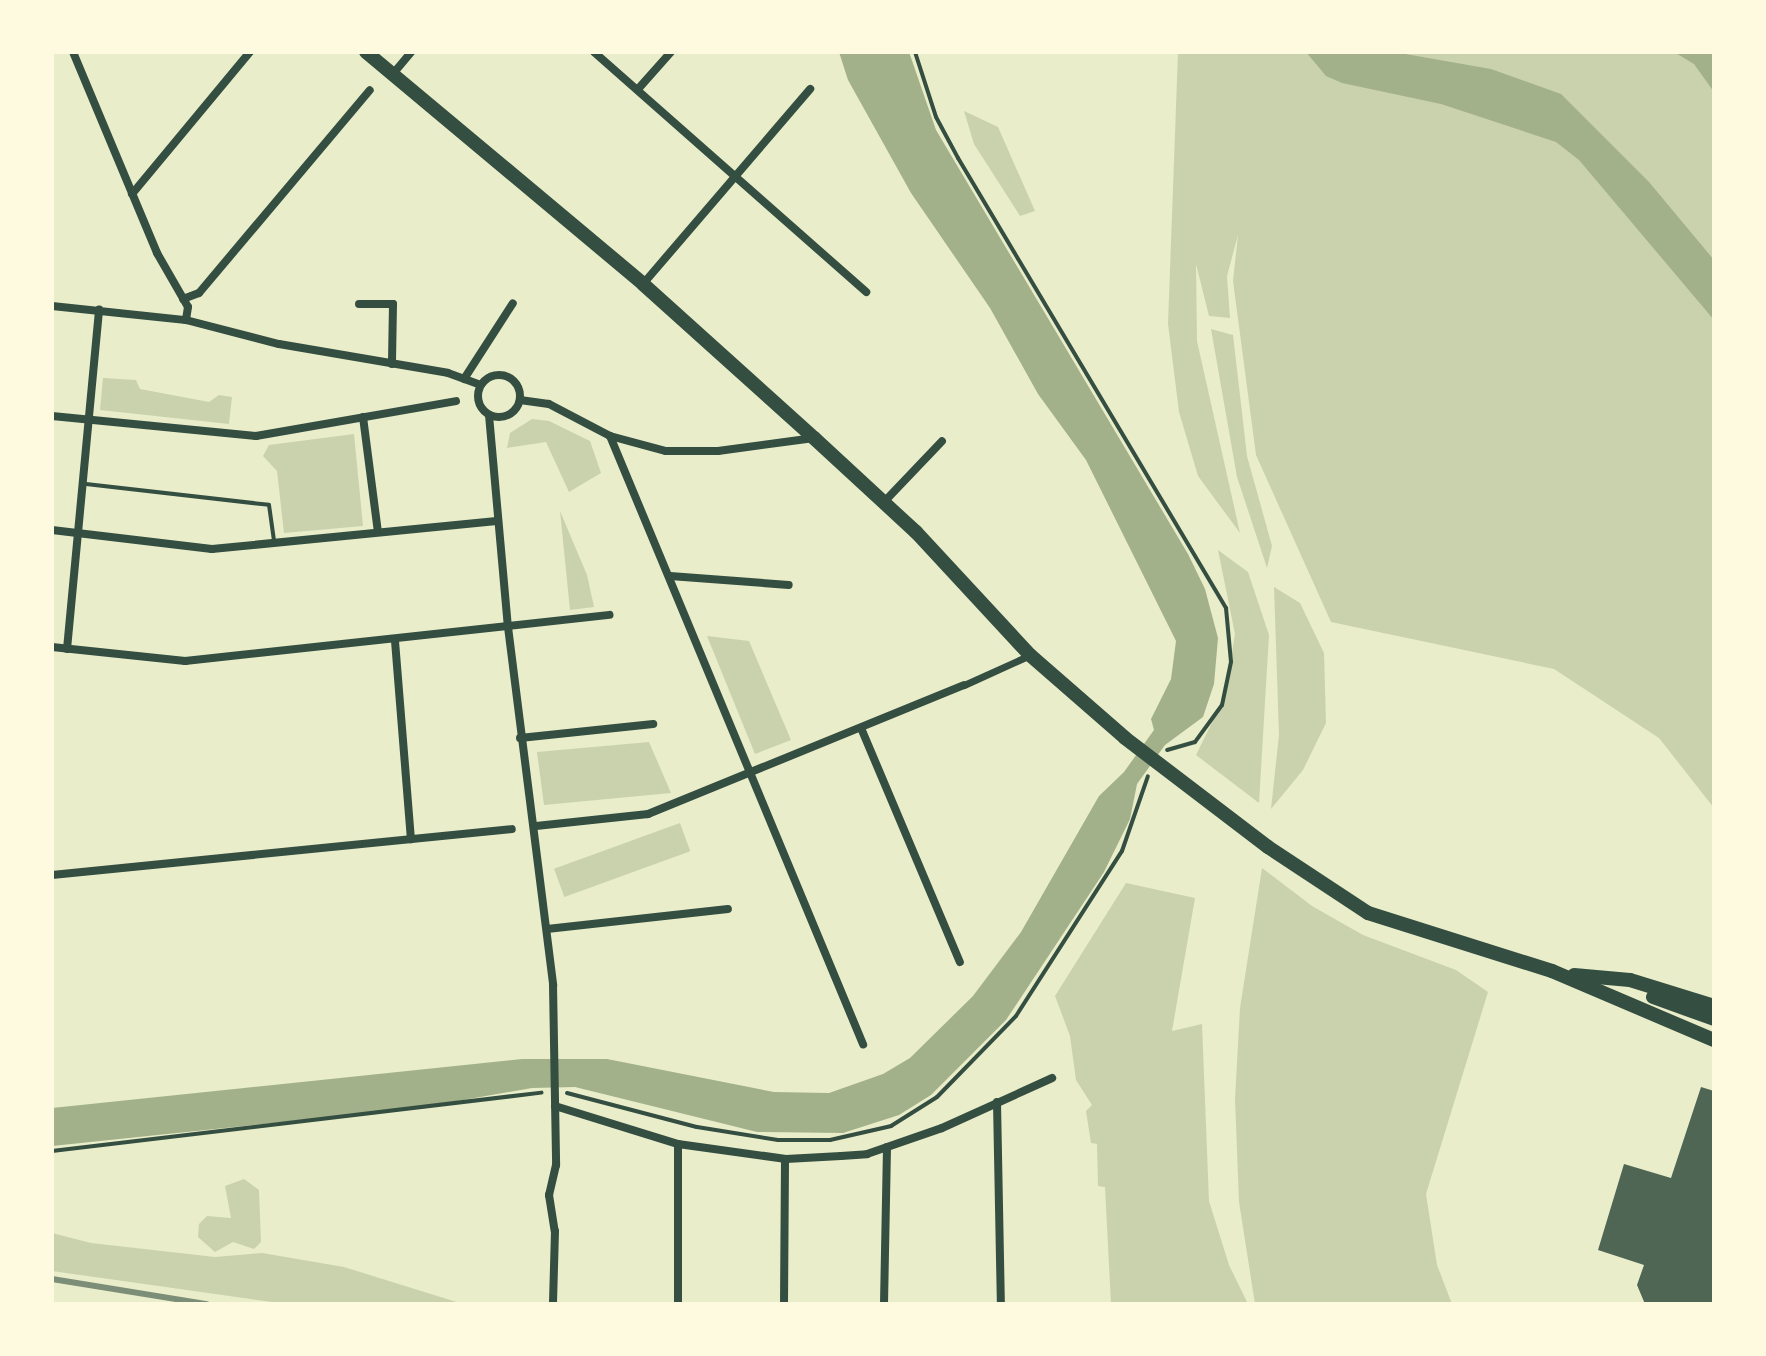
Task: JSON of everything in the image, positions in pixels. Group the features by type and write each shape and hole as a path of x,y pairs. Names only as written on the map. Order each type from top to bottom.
{"main road":[{"path":"366,52 643,284 814,438 884,502 1030,655 1125,738 1259,840 1368,913 1552,971 1714,1040"},
{"path":"1552,971 1630,980 1714,1006"},
{"path":"1592,977 1714,1019"}],"street":[{"path":"73,52 132,194 183,299 186,320"},
{"path":"132,194 250,52"},
{"path":"392,75 411,52"},
{"path":"594,52 639,88 866,292"},
{"path":"639,88 671,52"},
{"path":"643,284 810,89"},
{"path":"183,299 201,291 370,90"},
{"path":"464,379 513,303"},
{"path":"359,304 393,304 392,364"},
{"path":"52,306 186,320 279,344 392,364 481,385"},
{"path":"67,649 86,484 99,310"},
{"path":"481,385 494,376 509,378 520,400"},
{"path":"481,385 480,405 489,415 520,738 536,826 547,929 556,1165 549,1195 555,1231 553,1304"},
{"path":"520,400 549,404 610,436 666,451 718,451 814,438"},
{"path":"489,415 510,415 520,400"},
{"path":"52,416 256,436 456,401"},
{"path":"363,417 378,532"},
{"path":"610,436 863,1044"},
{"path":"884,502 942,441"},
{"path":"52,530 212,549 497,521"},
{"path":"670,576 789,585"},
{"path":"52,647 185,661 395,641 610,615"},
{"path":"395,641 411,839"},
{"path":"536,826 648,814 749,770 861,728 1030,655"},
{"path":"520,738 653,724"},
{"path":"861,728 960,962"},
{"path":"52,875 512,829"},
{"path":"547,929 728,909"},
{"path":"554,1098 678,1144 785,1159 867,1154 1052,1078"},
{"path":"997,1102 1001,1304"},
{"path":"678,1144 678,1304"},
{"path":"884,1304 887,1147"},
{"path":"784,1304 785,1159"}],"lane":[{"path":"86,484 269,505 275,544"}],"path":[{"path":"915,52 936,117 958,158 1226,608 1231,662 1222,705 1195,742 1166,750 1159,760"},
{"path":"52,1151 554,1098 766,1139 830,1140 891,1126 937,1097 1016,1016 1122,851 1152,770"}],"shaded area":[{"path":"839,52 909,52 936,130 1188,554 1205,589 1218,638 1214,684 1203,717 1165,745 1137,784 1130,819 1104,872 1006,1020 931,1095 899,1115 843,1133 757,1132 575,1087 532,1088 418,1108 52,1146 52,1108 522,1059 607,1059 774,1092 829,1093 883,1074 910,1058 973,996 1021,932 1099,796 1124,772 1154,730 1151,719 1171,679 1176,641 1086,460 1038,394 990,308 911,193 848,80"},
{"path":"1178,52 1714,52 1714,808 1659,738 1554,669 1331,622 1256,455 1233,281 1238,235 1227,276 1230,318 1209,316 1196,264 1197,341 1240,533 1198,476 1179,412 1168,324"},
{"path":"1306,52 1394,52 1491,69 1561,94 1649,182 1714,260 1714,320 1579,160 1556,142 1441,104 1342,83 1326,76"},
{"path":"1674,52 1714,52 1714,92 1694,64"},
{"path":"964,111 998,127 1035,211 1020,216 974,144"},
{"path":"1211,329 1233,335 1247,456 1272,546 1267,568 1237,477"},
{"path":"103,378 136,380 140,389 209,402 219,395 232,397 229,424 100,410"},
{"path":"532,419 549,421 590,441 601,473 569,492 546,442 507,448 510,433"},
{"path":"354,434 363,526 284,533 277,471 263,456 269,445"},
{"path":"560,511 587,575 594,607 570,610"},
{"path":"1218,550 1248,572 1269,635 1259,803 1196,755 1225,696 1235,634"},
{"path":"1274,587 1300,603 1324,653 1326,723 1303,770 1271,809 1279,735"},
{"path":"707,636 749,641 791,740 755,754"},
{"path":"649,742 671,793 544,805 537,752"},
{"path":"680,823 690,851 564,897 554,869"},
{"path":"1262,868 1312,906 1363,935 1456,970 1488,992 1426,1194 1437,1265 1452,1304 1255,1304 1239,1202 1235,1099 1240,1008"},
{"path":"1126,883 1195,898 1172,1031 1202,1024 1209,1201 1229,1265 1248,1304 1111,1304 1105,1187 1098,1186 1097,1144 1091,1143 1086,1111 1092,1105 1076,1080 1070,1036 1055,996"},
{"path":"244,1179 259,1190 261,1242 254,1249 233,1242 215,1252 198,1237 199,1224 207,1216 231,1218 225,1186"},
{"path":"52,1233 91,1243 215,1257 262,1253 344,1267 463,1304 286,1304 52,1271"}],"building":[{"path":"1701,1087 1714,1091 1714,1304 1645,1304 1637,1285 1644,1265 1598,1250 1624,1164 1671,1178"}],"railway":[{"path":"52,1279 207,1304"}]}
